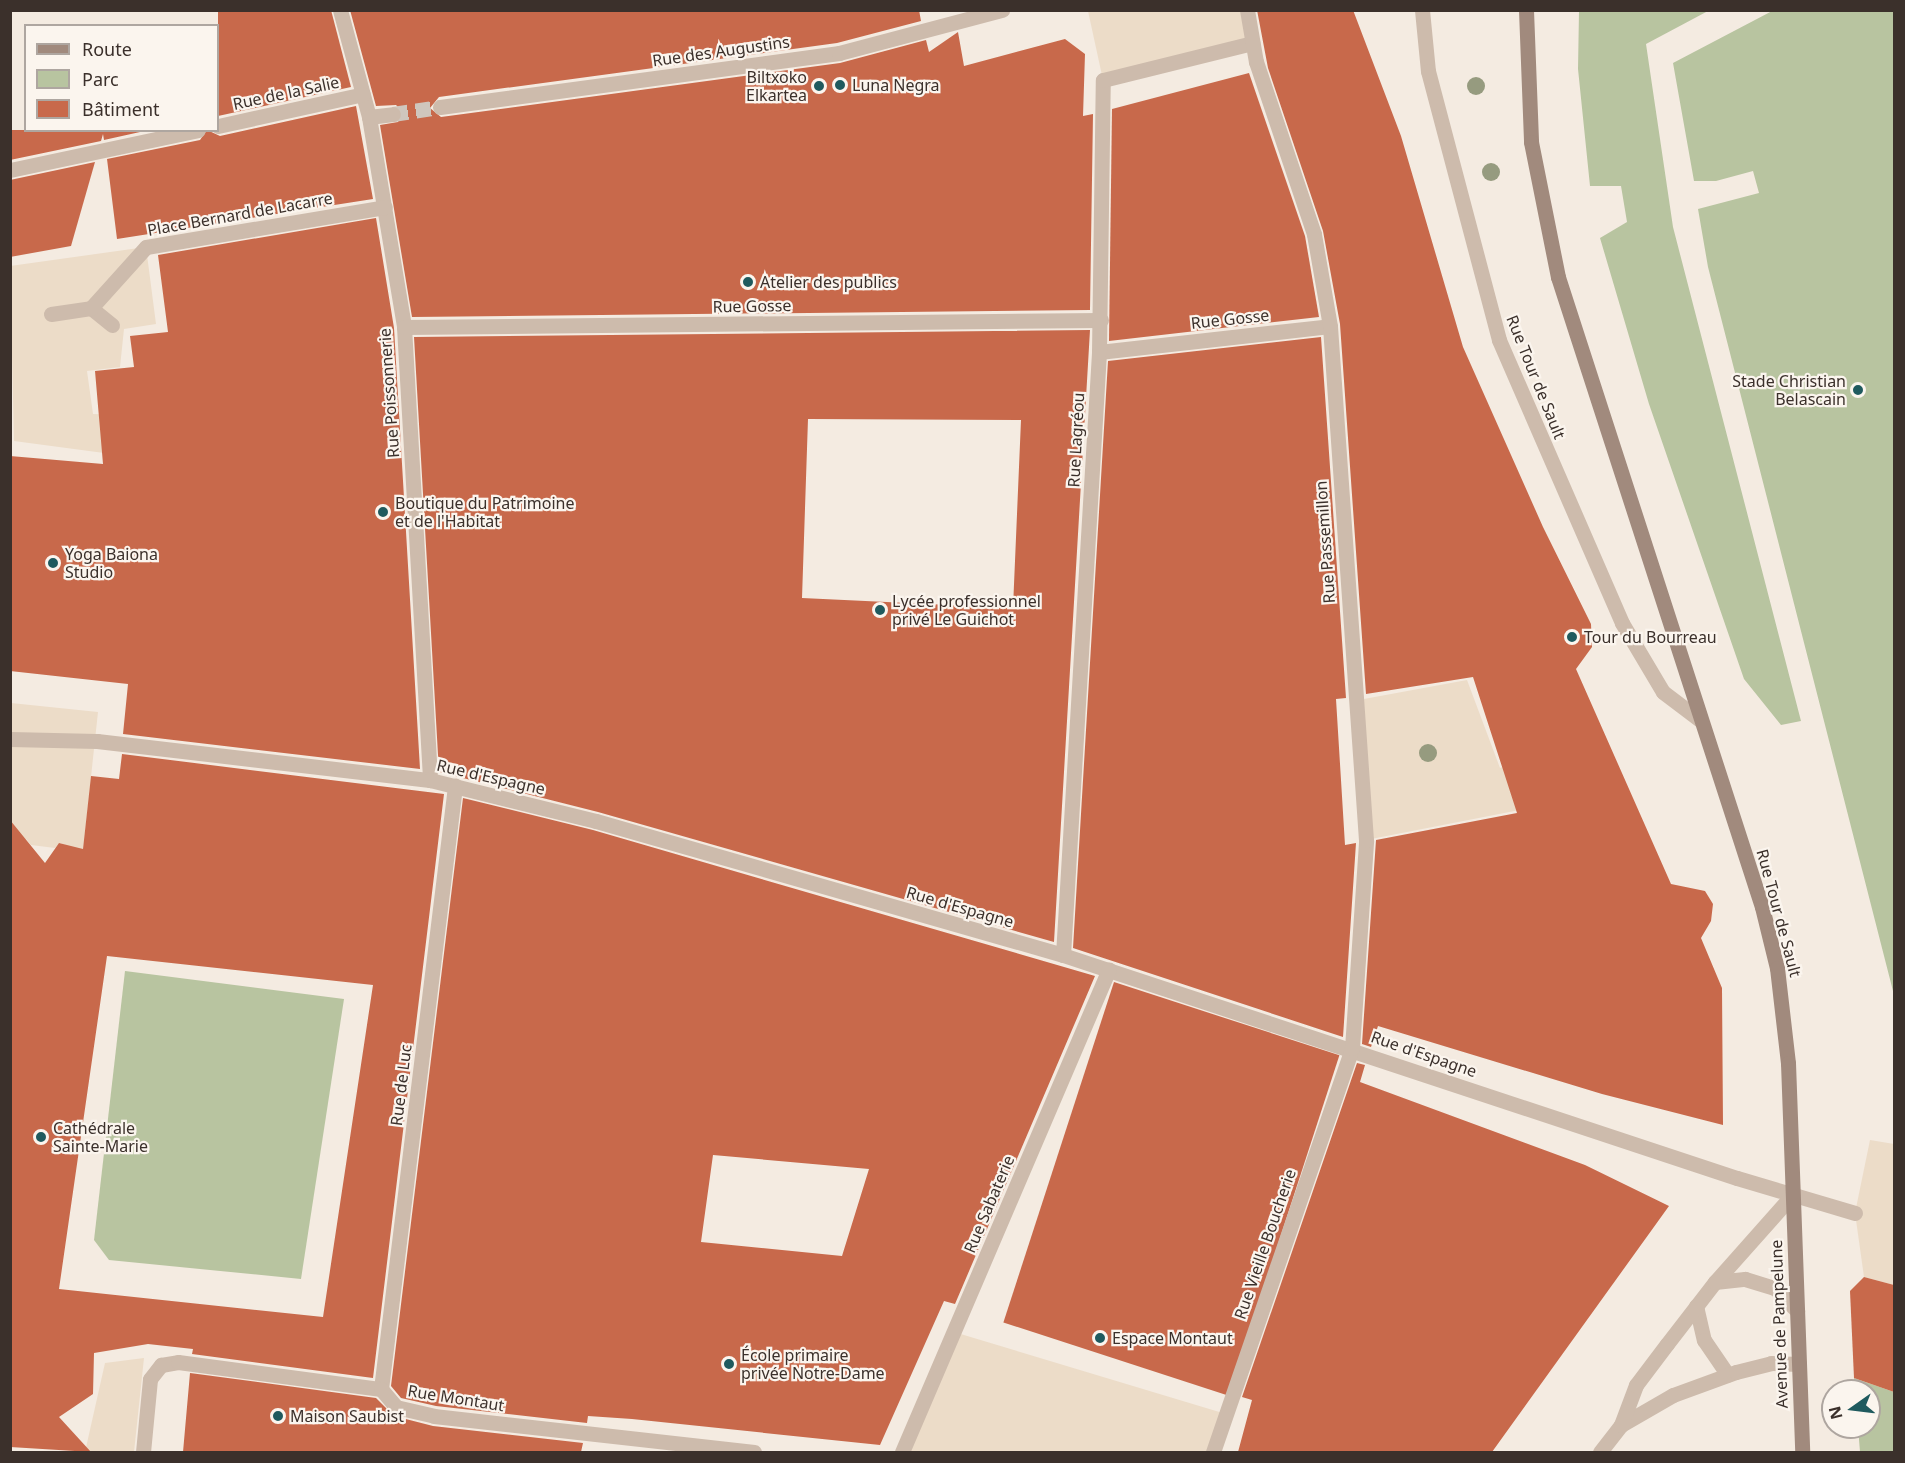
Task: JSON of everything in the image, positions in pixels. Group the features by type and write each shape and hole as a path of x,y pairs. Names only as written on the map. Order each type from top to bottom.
{"street":[{"name":"Rue Poissonnerie","path":"340,10 369,117 404,327 430,780"},
{"name":"Rue des Augustins","path":"440,107 839,53 1002,10"},
{"path":"1247,10 1252,43"},
{"name":"Rue Tour de Sault","path":"1422,10 1428,71 1499,340 1622,623 1663,692 1700,720"},
{"name":"Rue Tour de Sault","path":"1526,10 1531,142 1543,218 1580,350 1762,907 1777,968 1788,1063 1793,1194"},
{"name":"Rue Lagréou","path":"1063,955 1101,320 1103,80 1252,43"},
{"name":"Rue Passemillon","path":"1252,43 1314,234 1330,326 1353,701 1366,840 1352,1048"},
{"name":"Rue de la Salie","path":"219,126 363,94"},
{"path":"369,117 393,114"},
{"path":"10,170 189,132"},
{"name":"Place Bernard de Lacarre","path":"92,308 146,247 385,207"},
{"path":"51,314 92,308 112,324"},
{"name":"Rue Gosse","path":"404,327 1101,320"},
{"name":"Rue Gosse","path":"1099,352 1330,326"},
{"name":"Rue d'Espagne","path":"10,739 97,741 430,780 608,824 1109,969 1856,1214"},
{"name":"Rue de Luc","path":"381,1389 455,786"},
{"name":"Rue Sabaterie","path":"903,1450 1109,969"},
{"name":"Rue Vieille Boucherie","path":"1213,1452 1352,1048"},
{"path":"1600,1452 1621,1425 1636,1385 1715,1282 1793,1194"},
{"name":"Avenue de Pampelune","path":"1793,1194 1802,1452"},
{"path":"1715,1282 1745,1279 1775,1288 1797,1311"},
{"path":"1696,1306 1704,1340 1728,1375"},
{"path":"143,1452 150,1379 160,1365 178,1362 381,1389"},
{"path":"1621,1425 1673,1395 1728,1375 1771,1363 1799,1364"},
{"name":"Rue Montaut","path":"381,1389 396,1407 434,1416 754,1452"}],"green space":[{"path":"1774,10 1894,11 1894,995 1708,267 1698,209 1759,193 1753,171 1716,181 1694,181 1673,63"},
{"path":"1579,11 1708,11 1646,44 1673,227 1801,721 1781,725 1744,679 1649,404 1600,238 1627,222 1621,186 1590,186 1578,69"},
{"path":"125,971 344,999 301,1279 109,1260 94,1240"},
{"path":"1881,1387 1894,1392 1894,1452 1860,1452 1859,1439 1881,1439"}],"shaded area":[{"path":"1088,11 1247,11 1252,43 1103,80"},
{"path":"146,247 156,324 124,329 120,367 87,371 93,414 143,416 134,457 14,441 10,266"},
{"path":"1467,680 1500,768 1522,760 1540,806 1366,840 1353,701"},
{"path":"11,703 98,712 83,851 60,843 55,848 31,845 26,839 11,858"},
{"path":"1870,1140 1894,1144 1894,1285 1864,1277 1855,1213"},
{"path":"954,1332 1226,1414 1213,1452 902,1452"},
{"path":"144,1358 134,1452 85,1452 105,1363"}],"building":[{"path":"218,10 331,10 351,87 219,116"},
{"path":"350,10 919,10 921,21 837,43 439,97 430,108 441,117 840,63 926,40 929,52 958,32 964,66 1065,39 1085,54 1083,116 1093,114 1090,310 412,317 380,125 398,122 403,112 396,105 376,106"},
{"path":"1257,10 1353,10 1401,136 1463,347 1543,527 1591,624 1592,647 1576,669 1671,884 1705,891 1713,904 1711,921 1701,938 1722,988 1723,1125 1602,1094 1378,1026 1371,1047 1362,1044 1376,840 1517,813 1473,677 1366,694 1340,324 1323,231 1268,68"},
{"path":"1249,73 1305,236 1319,317 1109,341 1112,109"},
{"path":"356,106 373,199 117,239 107,159 200,140 206,132 220,136"},
{"path":"10,130 140,132 104,140 103,134 101,141 10,160"},
{"path":"95,162 71,246 10,257 10,180"},
{"path":"376,218 394,328 420,769 123,734 128,684 10,671 10,456 103,464 95,371 134,367 130,336 168,332 158,255"},
{"path":"1090,330 1054,942 598,812 439,772 414,337","holes":["808,419 1021,420 1013,608 802,598"]},
{"path":"1321,337 1346,698 1336,699 1345,845 1356,843 1343,1037 1073,948 1108,361"},
{"path":"122,754 444,794 373,1378 192,1354 193,1349 148,1344 94,1353 93,1394 59,1417 91,1452 10,1447 10,820 45,863 59,843 83,849 91,776 119,779","holes":["107,956 373,985 323,1317 59,1289"]},
{"path":"463,798 593,830 1095,976 955,1304 944,1301 880,1445 632,1419 588,1416 587,1423 436,1406 401,1398 391,1386","holes":["713,1155 869,1169 842,1256 701,1242"]},
{"path":"1114,982 1339,1055 1229,1396 1003,1322"},
{"path":"1357,1063 1365,1065 1360,1082 1585,1165 1669,1206 1492,1452 1238,1452 1252,1400 1242,1397"},
{"path":"1864,1277 1894,1285 1894,1392 1881,1387 1881,1379 1854,1378 1850,1291"},
{"path":"190,1373 376,1398 394,1416 433,1426 583,1443 581,1452 183,1452"}],"tunnel":[{"path":"393,114 440,107"}],"place":[{"name":"Luna Negra","path":"840,85"},
{"name":"Biltxoko Elkartea","path":"819,86"},
{"name":"Atelier des publics","path":"748,282"},
{"name":"Stade Christian Belascain","path":"1858,390"},
{"name":"Boutique du Patrimoine et de l'Habitat","path":"383,512"},
{"name":"Yoga Baiona Studio","path":"53,563"},
{"name":"Lycée professionnel privé Le Guichot","path":"880,610"},
{"name":"Tour du Bourreau","path":"1572,637"},
{"name":"Cathédrale Sainte-Marie","path":"41,1137"},
{"name":"Espace Montaut","path":"1100,1338"},
{"name":"École primaire privée Notre-Dame","path":"729,1364"},
{"name":"Maison Saubist","path":"278,1416"}]}
